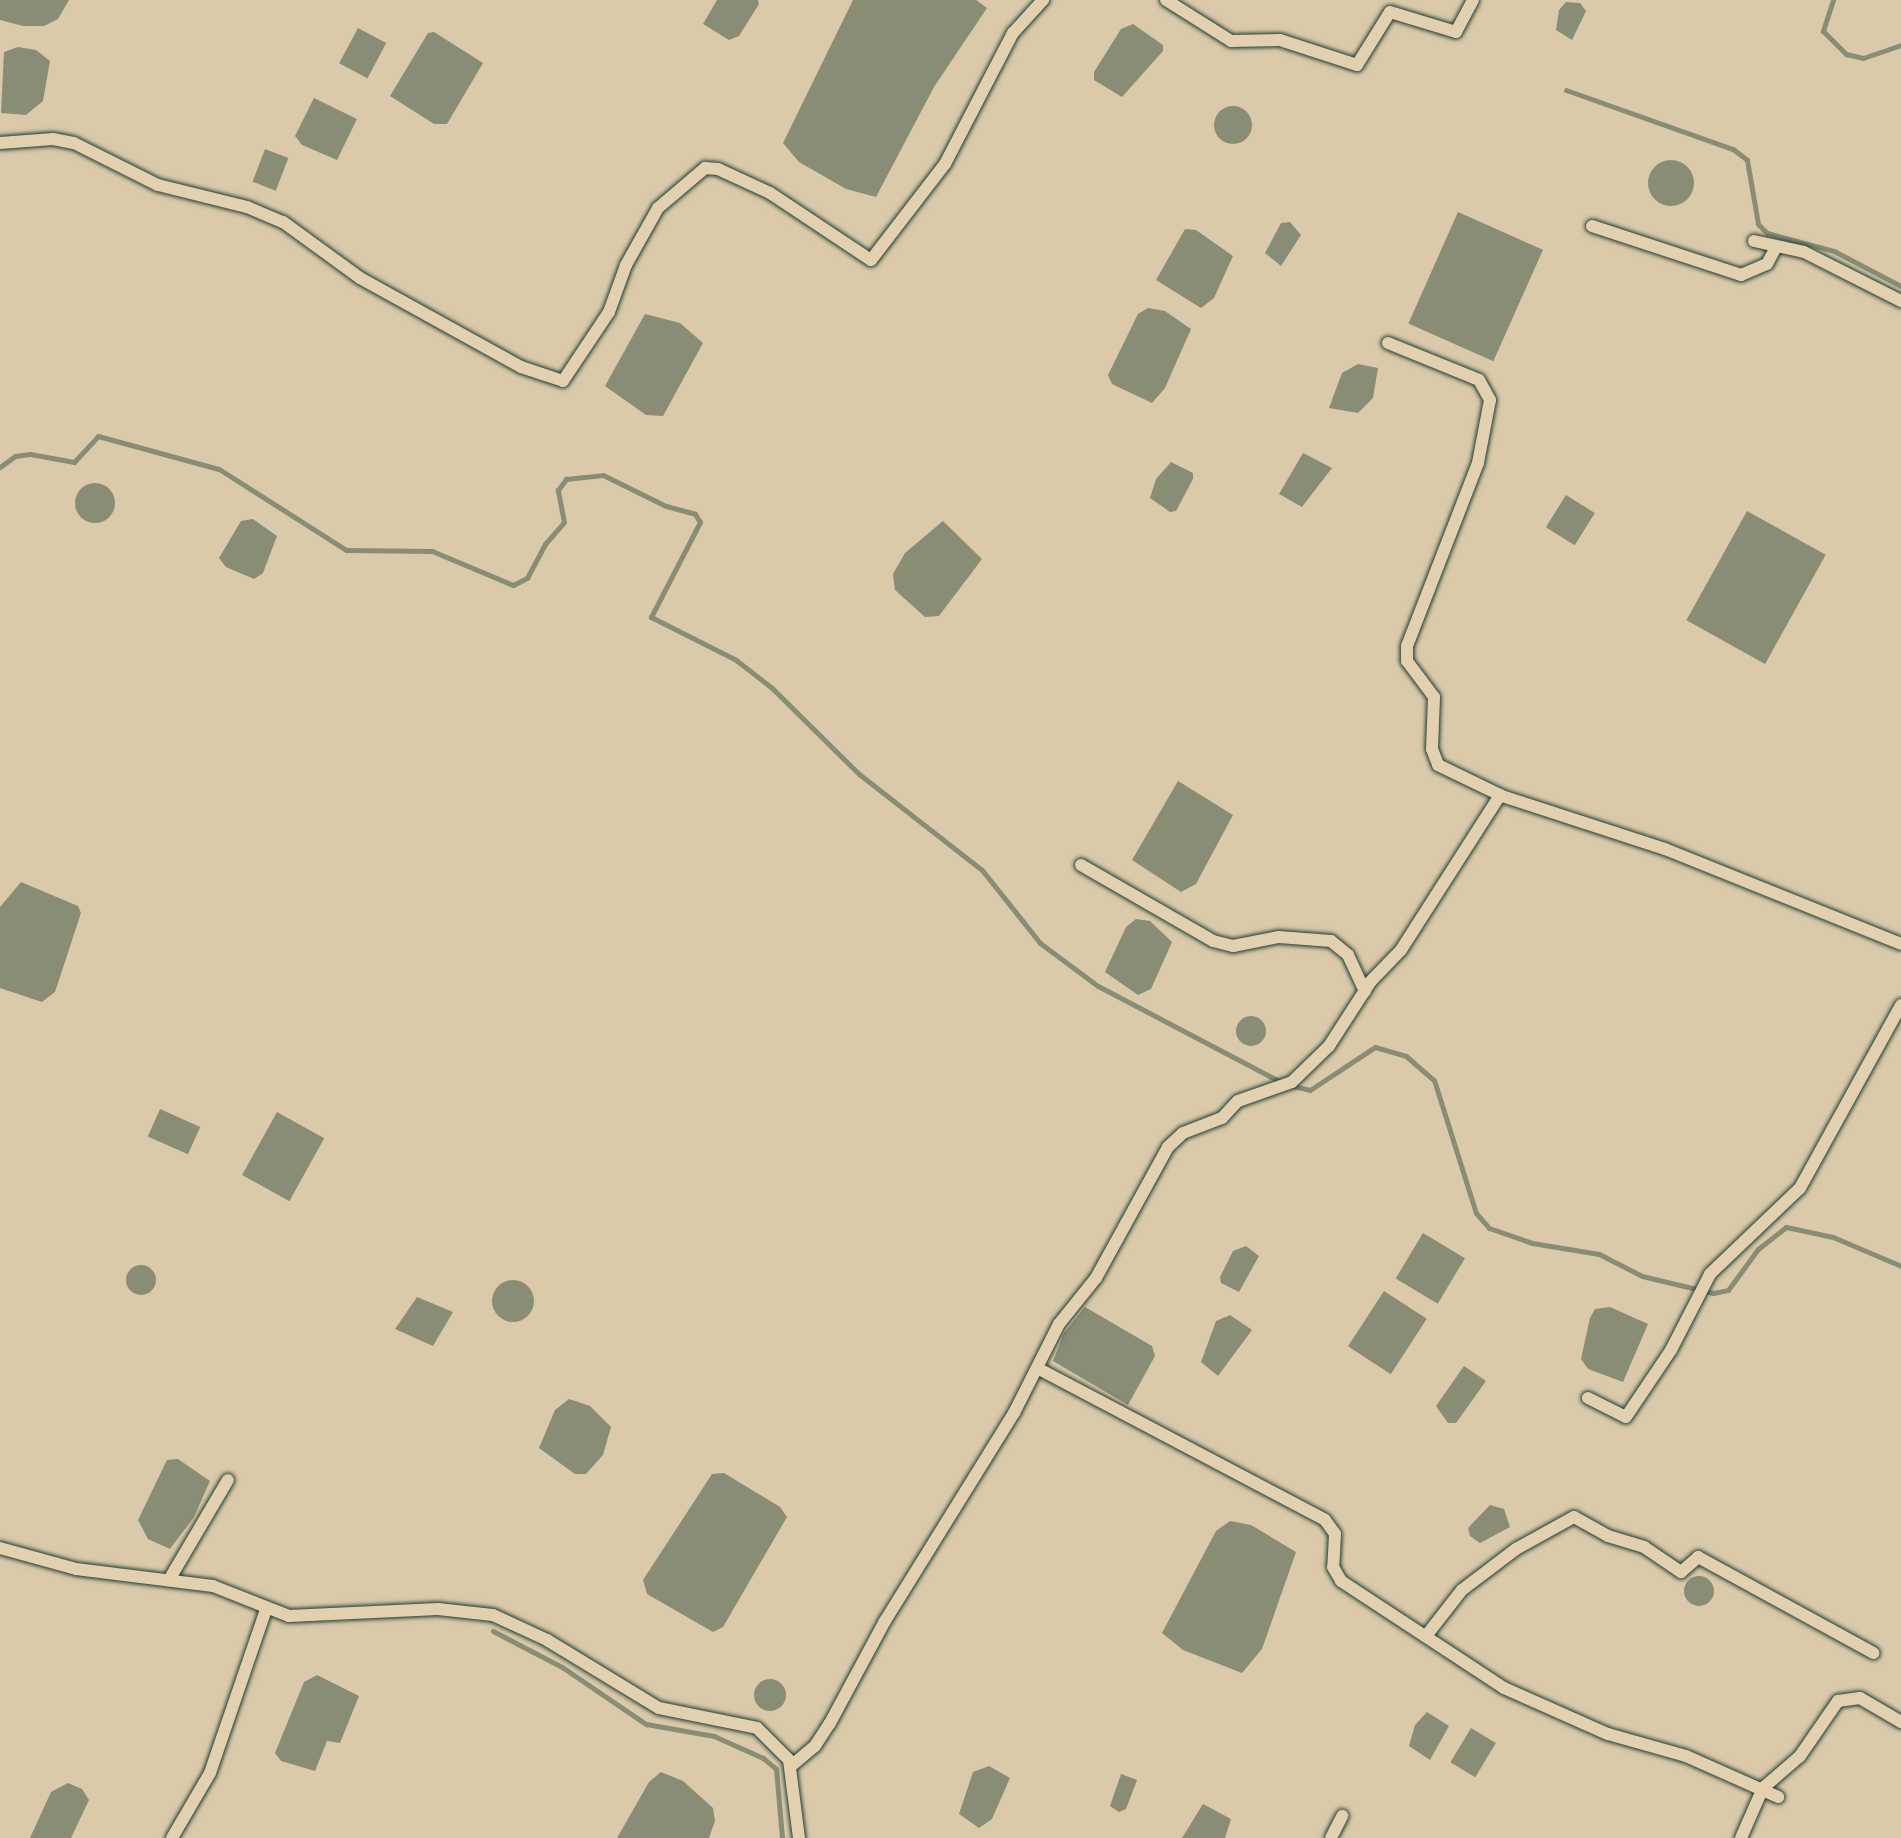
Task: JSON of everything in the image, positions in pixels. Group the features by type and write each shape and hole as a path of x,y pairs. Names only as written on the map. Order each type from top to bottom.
{"street":[{"path":"0,143 53,139 74,143 158,185 247,207 283,222 360,278 521,367 563,381 609,312 626,265 658,208 705,168 718,169 770,193 871,260 945,164 1013,33 1043,0"},
{"path":"1166,0 1231,41 1280,40 1357,65 1390,12 1456,32 1473,0"},
{"path":"1592,226 1741,275 1767,264 1776,247"},
{"path":"1754,241 1804,252 1901,301"},
{"path":"1388,343 1479,380 1489,392 1478,463 1422,600 1406,655 1434,697 1432,749 1438,765 1500,795 1653,845 1901,944"},
{"path":"791,1766 815,1746 830,1723 885,1621 1039,1369 1059,1324 1096,1278 1168,1147 1183,1133 1222,1118 1238,1101 1292,1082 1349,1022 1365,991 1401,950 1500,795"},
{"path":"1081,865 1213,941 1233,946 1279,937 1331,941 1348,955 1365,991"},
{"path":"1588,1398 1626,1417 1671,1350 1710,1274 1800,1188 1901,1005"},
{"path":"1039,1369 1325,1520 1335,1534 1333,1567 1341,1581 1522,1698 1608,1734 1686,1756 1778,1797"},
{"path":"169,1580 228,1480"},
{"path":"1426,1636 1462,1590 1516,1549 1574,1517 1608,1536 1644,1547 1681,1572 1698,1557 1873,1653"},
{"path":"0,1548 41,1562 213,1586 289,1616 438,1609 493,1615 547,1640 659,1708 749,1724 774,1741 791,1766 792,1810 799,1838"},
{"path":"172,1838 210,1773 266,1609"},
{"path":"1741,1838 1762,1790 1800,1756 1843,1697 1870,1702 1901,1722"},
{"path":"1331,1838 1342,1816"}],"shaded area":[{"path":"0,0 69,0 58,19 44,26 23,26 0,20"},
{"path":"717,0 758,0 759,4 739,36 729,40 703,24"},
{"path":"853,0 976,0 987,8 934,87 876,197 846,189 799,162 783,143"},
{"path":"1566,2 1580,3 1586,11 1572,40 1556,30 1559,10"},
{"path":"1133,24 1163,45 1163,51 1122,97 1094,80 1094,72 1121,29"},
{"path":"358,28 386,43 367,78 339,63"},
{"path":"434,32 483,63 447,124 434,124 390,96 428,33"},
{"path":"18,47 36,50 50,61 43,101 26,115 1,113 4,52"},
{"path":"314,98 357,119 337,160 302,145 295,136"},
{"path":"1233,106 1247,111 1252,125 1247,139 1233,144 1219,139 1214,125 1219,111"},
{"path":"265,149 288,158 276,191 252,182"},
{"path":"1671,160 1688,166 1694,183 1688,200 1671,206 1654,200 1648,183 1654,166"},
{"path":"1458,212 1543,250 1493,361 1408,323"},
{"path":"1290,222 1301,235 1281,266 1265,253 1281,223"},
{"path":"1185,229 1196,230 1233,256 1214,298 1201,308 1156,280"},
{"path":"1148,308 1165,311 1191,329 1165,388 1152,403 1112,384 1108,375 1138,314"},
{"path":"645,314 680,323 703,343 663,416 646,415 605,386"},
{"path":"1358,364 1378,368 1373,398 1358,413 1329,408 1342,373"},
{"path":"1303,453 1332,468 1302,507 1279,494"},
{"path":"1171,462 1193,473 1193,479 1176,511 1170,512 1150,498 1156,479"},
{"path":"95,483 109,489 115,503 109,517 95,523 81,517 75,503 81,489"},
{"path":"1566,495 1595,513 1575,545 1546,527"},
{"path":"1747,511 1826,555 1765,664 1686,620"},
{"path":"253,519 277,536 263,573 254,579 226,567 219,558 241,521"},
{"path":"943,521 982,559 939,616 925,617 895,590 893,574 905,553"},
{"path":"1178,781 1233,815 1196,884 1181,892 1132,860"},
{"path":"21,882 78,906 81,913 55,992 42,1002 0,988 0,907"},
{"path":"1136,919 1150,921 1172,942 1151,989 1138,995 1105,972 1126,927"},
{"path":"1251,1016 1257,1017 1265,1025 1265,1037 1257,1045 1251,1046 1245,1045 1237,1037 1236,1031 1237,1025 1245,1017"},
{"path":"160,1109 200,1127 188,1154 148,1136"},
{"path":"277,1112 324,1138 289,1201 242,1175"},
{"path":"1423,1233 1465,1258 1438,1304 1396,1278"},
{"path":"1246,1246 1259,1256 1239,1292 1221,1283 1220,1277 1233,1251"},
{"path":"141,1265 151,1270 156,1280 151,1290 141,1295 131,1290 126,1280 131,1270"},
{"path":"513,1280 528,1286 534,1301 528,1316 513,1322 498,1316 492,1301 498,1286"},
{"path":"1384,1291 1427,1319 1391,1374 1348,1346"},
{"path":"417,1297 453,1312 433,1346 395,1329"},
{"path":"1085,1307 1152,1346 1155,1356 1128,1405 1053,1361 1064,1333"},
{"path":"1610,1307 1648,1324 1623,1382 1588,1369 1581,1359 1595,1309"},
{"path":"1230,1315 1252,1330 1218,1376 1201,1362 1216,1321"},
{"path":"1464,1366 1486,1381 1456,1423 1448,1423 1436,1406"},
{"path":"569,1399 590,1406 611,1427 603,1455 586,1474 575,1474 539,1448 555,1410"},
{"path":"178,1459 210,1481 194,1517 170,1549 148,1539 138,1520 167,1460"},
{"path":"724,1473 780,1507 787,1517 723,1627 713,1632 647,1594 643,1580 712,1474"},
{"path":"1490,1505 1504,1509 1510,1527 1480,1543 1470,1536 1468,1528"},
{"path":"1230,1521 1251,1525 1296,1552 1262,1649 1242,1673 1183,1650 1162,1633 1216,1531"},
{"path":"1699,1576 1710,1580 1714,1591 1710,1602 1699,1606 1688,1602 1684,1591 1688,1580"},
{"path":"317,1675 359,1696 340,1743 327,1741 315,1771 281,1761 275,1753 304,1682"},
{"path":"770,1679 781,1684 786,1695 781,1706 770,1711 759,1706 754,1695 759,1684"},
{"path":"1427,1712 1449,1726 1430,1760 1409,1746 1415,1725"},
{"path":"1471,1728 1496,1743 1475,1777 1450,1762"},
{"path":"989,1766 1010,1778 992,1819 979,1828 959,1814 973,1772"},
{"path":"661,1772 683,1781 713,1808 715,1821 709,1838 617,1838 649,1782"},
{"path":"1121,1774 1137,1780 1126,1809 1119,1812 1110,1806"},
{"path":"68,1783 82,1789 89,1800 71,1838 30,1838 51,1792"},
{"path":"1203,1804 1231,1819 1225,1838 1182,1838"}],"waterway":[{"path":"1833,0 1823,31 1846,54 1863,58 1901,45"},
{"path":"1566,90 1733,149 1747,160 1758,224 1767,233 1834,251 1901,286"},
{"path":"0,467 15,456 30,454 74,462 98,436 219,469 346,550 432,551 513,585 527,578 545,544 564,522 558,490 566,479 603,475 666,506 695,514 700,522 651,617 736,660 772,688 859,774 982,870 1040,943 1098,986 1283,1083"},
{"path":"1293,1086 1310,1090 1375,1047 1406,1056 1434,1080 1476,1213 1489,1228 1532,1243 1599,1254 1642,1276 1713,1293 1728,1290 1758,1249 1786,1227 1833,1237 1901,1266"},
{"path":"493,1631 562,1667 646,1724 714,1736 763,1758 776,1769 782,1838"}]}
